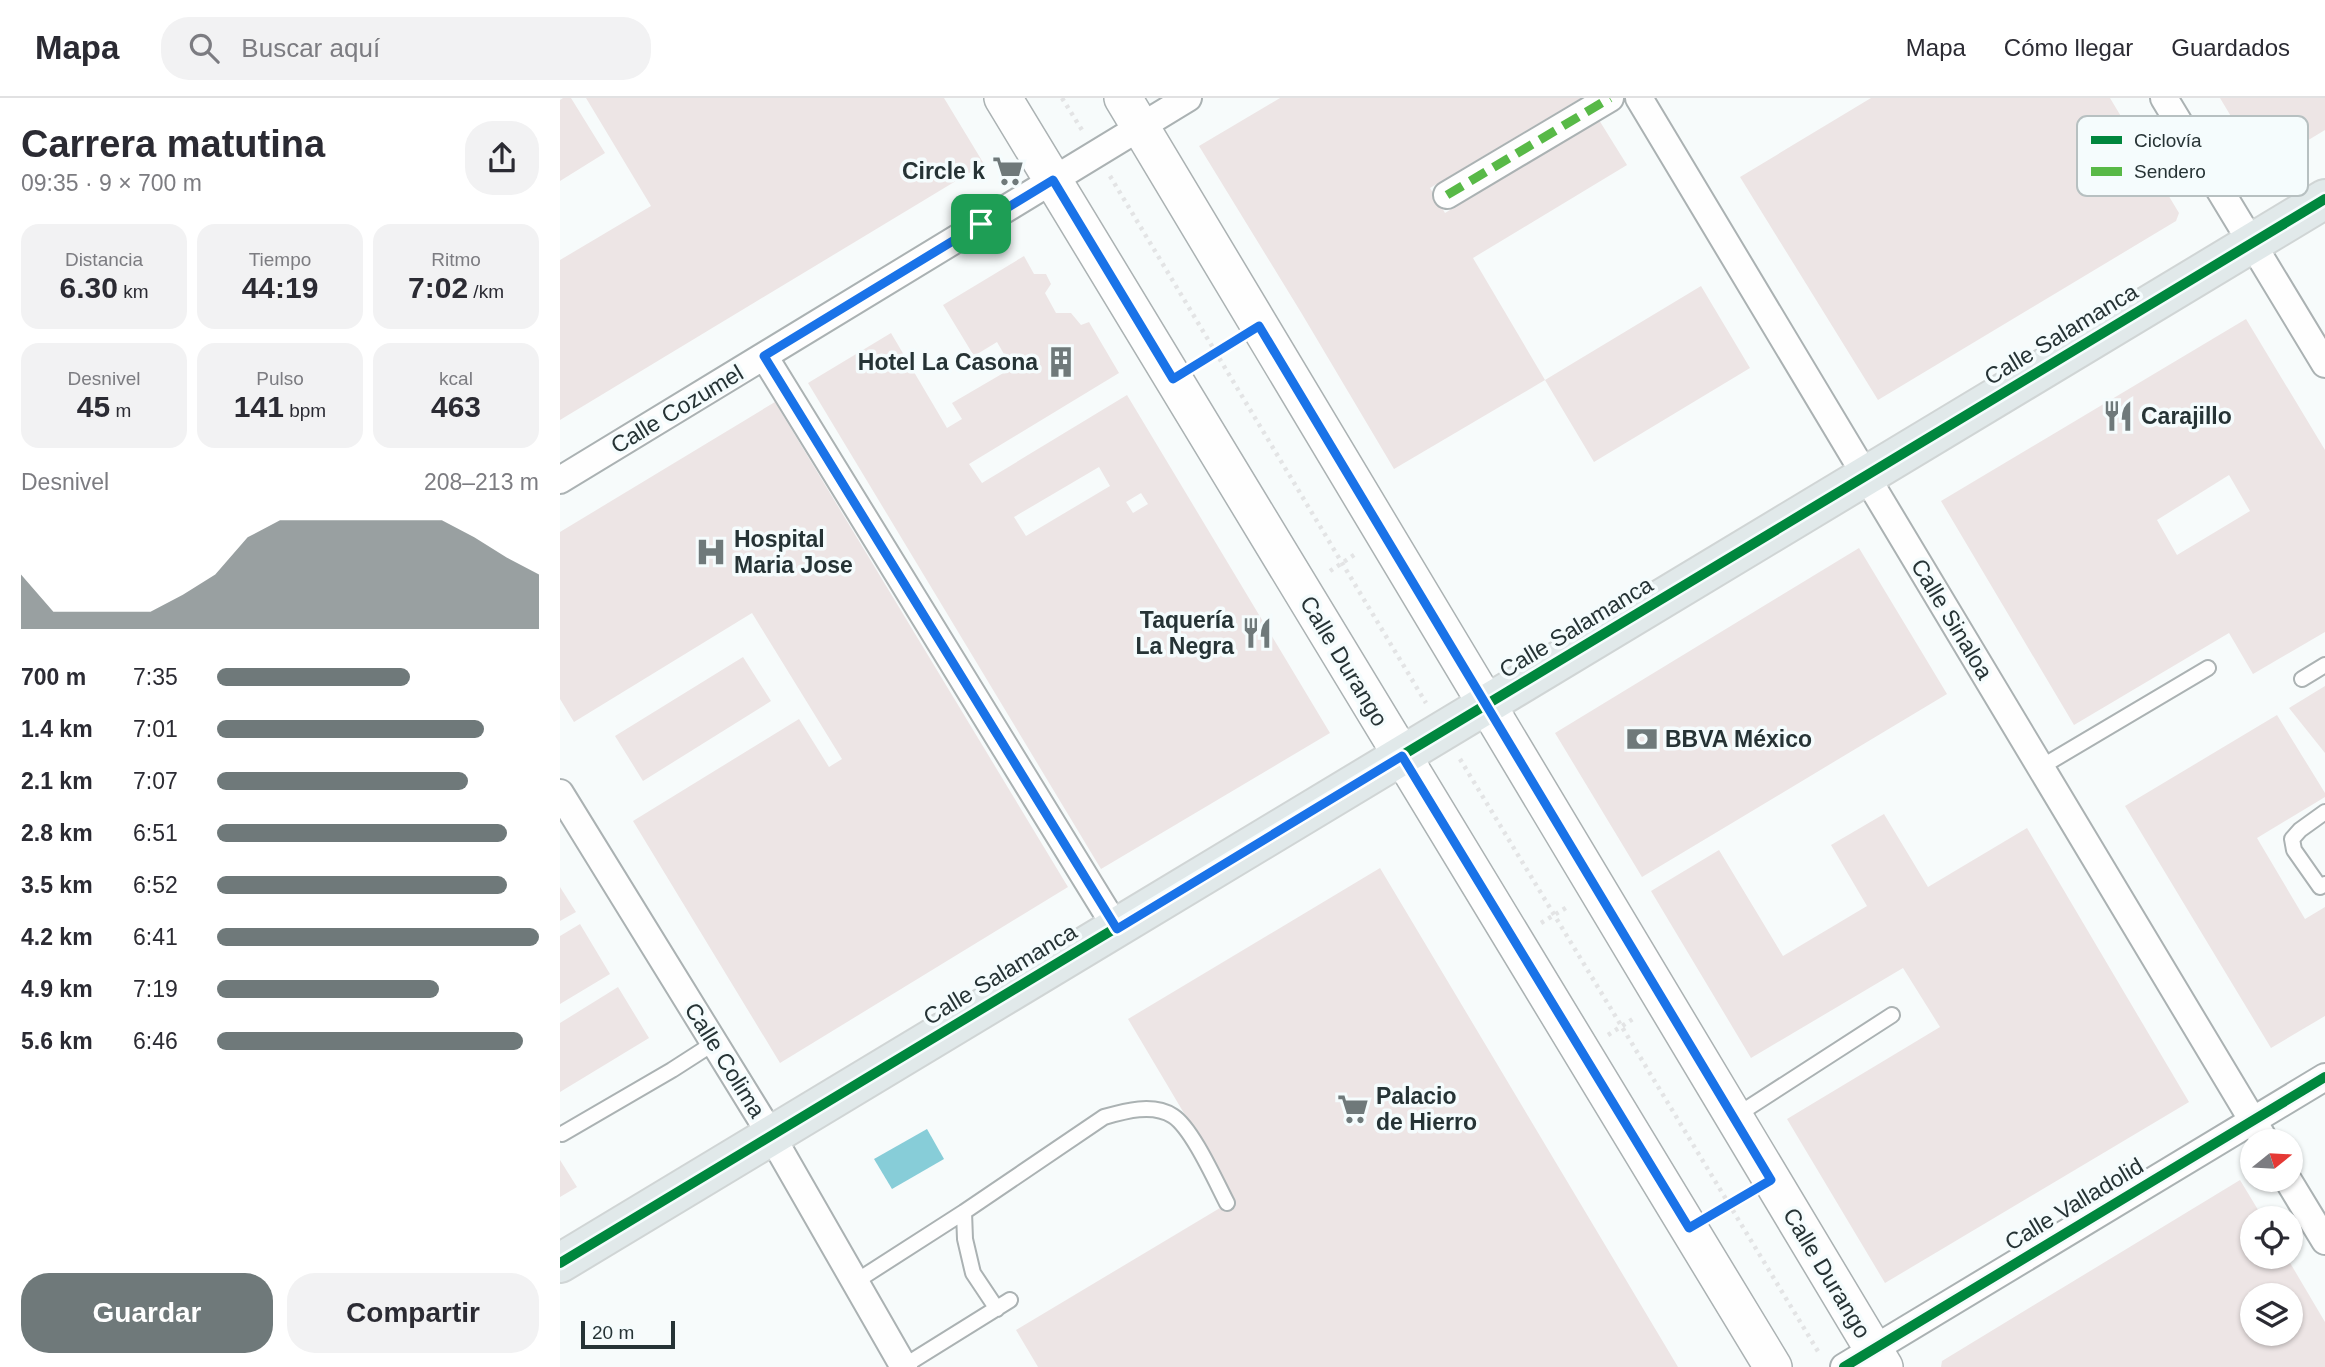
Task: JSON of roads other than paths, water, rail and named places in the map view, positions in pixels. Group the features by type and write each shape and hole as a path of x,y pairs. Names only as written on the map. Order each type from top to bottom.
{"main road":[{"name":"Calle Durango","path":"1003,98 1773,1367"},
{"name":"Calle Durango","path":"1131,113 1734,1117 1771,1180 1867,1361"},
{"name":"Calle Salamanca","path":"560,1263 2325,199"}],"street":[{"name":"Calle Cozumel","path":"560,480 1053,180 1131,113 1188,98"},
{"path":"1447,195 1610,98"},
{"name":"Calle Sinaloa","path":"1639,98 2258,1129"},
{"path":"2164,98 2175,116"},
{"path":"2223,196 2325,365"},
{"path":"764,356 1117,929"},
{"name":"Calle Colima","path":"560,793 771,1135 904,1367"},
{"name":"Calle Valladolid","path":"2261,1129 2325,1077"},
{"name":"Calle Valladolid","path":"1867,1361 2240,1142"},
{"path":"2295,1192 2325,1241"}],"lane":[{"path":"2302,679 2325,665"},
{"path":"2041,767 2208,668"},
{"path":"2325,812 2292,839 2294,850 2320,887 2325,884"},
{"path":"1734,1117 1892,1015"},
{"path":"562,1134 714,1043"},
{"path":"855,1282 1104,1117 1131,1110 1152,1110 1172,1115 1186,1130 1227,1203"},
{"path":"964,1212 965,1239 973,1273 997,1309"},
{"path":"904,1367 1010,1300"}],"water":[{"path":"927,1129 944,1159 892,1189 874,1159"}],"place":[{"name":"Circle k","path":"1008,171"},
{"name":"Hotel La Casona","path":"1061,362"},
{"name":"Carajillo","path":"2118,416"},
{"name":"Hospital Maria Jose","path":"711,552"},
{"name":"Taquería La Negra","path":"1257,633"},
{"name":"BBVA México","path":"1642,739"},
{"name":"Palacio de Hierro","path":"1353,1109"}]}
